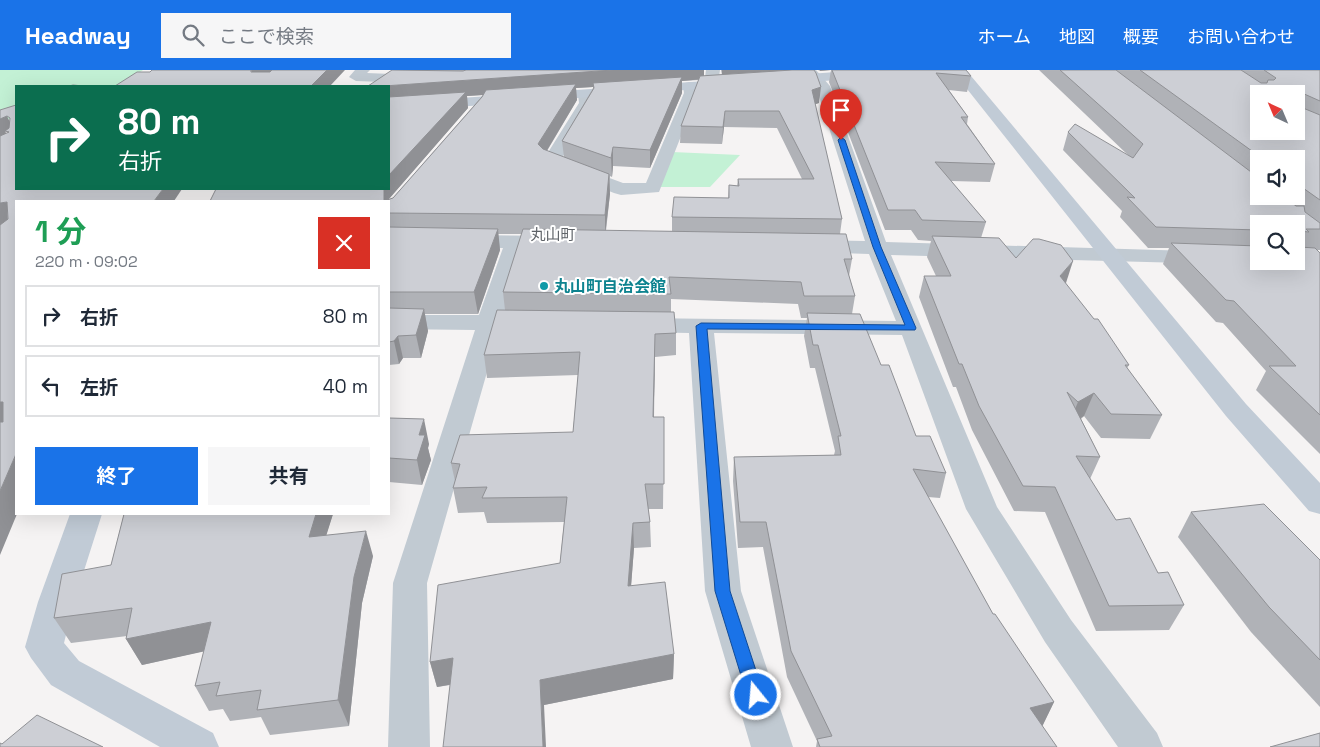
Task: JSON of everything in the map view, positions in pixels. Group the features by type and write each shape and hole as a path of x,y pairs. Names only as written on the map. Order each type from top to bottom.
{"street":[{"path":"363,70 356,77 499,82"},
{"path":"465,81 490,70"},
{"path":"712,70 712,77 716,84"},
{"path":"771,81 813,74 920,70"},
{"path":"958,70 1236,410 1320,503"},
{"path":"813,74 823,86 877,247 911,328 982,510 1058,631 1142,747"},
{"path":"390,108 476,109 585,94 752,82"},
{"path":"585,94 586,103 551,162 621,189 653,188 691,93 690,86"},
{"path":"390,240 575,242"},
{"path":"409,747 410,583 489,322 516,241"},
{"path":"789,246 1250,259"},
{"path":"390,322 556,324"},
{"path":"614,324 911,328"},
{"path":"701,326 723,591 772,747"},
{"path":"86,515 56,602 44,647 65,673 198,747"}],"green space":[{"path":"0,70 143,70 121,85 15,85 15,117 0,122"},
{"path":"672,152 740,155 710,187 658,187"}],"building":[{"path":"152,70 251,70 251,72 270,72 272,70 327,70 312,85 117,85 137,72 150,72"},
{"path":"392,70 613,70 390,86 370,85"},
{"path":"814,70 821,87 812,90 842,219 672,217 674,197 729,198 729,185 739,186 738,179 814,179 779,111 725,111 723,127 681,126 700,76"},
{"path":"832,70 966,70 971,76 936,73 968,117 961,117 995,164 935,162 986,222 922,220 915,210 888,210"},
{"path":"1060,70 1116,70 1250,171 1250,205 1304,206 1305,212 1320,223 1320,229 1306,229 1309,232 1305,232 1305,215 1250,215 1250,230 1156,227 1127,197 1135,198 1068,132 1075,124 1133,158 1143,144"},
{"path":"1140,70 1241,70 1261,83 1267,83 1268,80 1276,78 1264,70 1320,70 1320,101 1305,94 1305,85 1250,85 1250,140 1305,140 1305,109 1320,115 1320,200 1305,189 1305,150 1251,150"},
{"path":"682,77 650,150 613,147 611,158 562,141 594,88 593,83"},
{"path":"576,84 538,144 543,149 609,174 605,215 390,213 390,200 387,200 393,198 482,97 486,90"},
{"path":"466,92 390,174 390,97"},
{"path":"15,105 15,190 162,190 155,200 15,200 15,456 0,491 0,422 3,422 3,402 0,402 0,225 8,219 7,202 0,203 0,136 9,132 5,131 9,128 10,118 7,116 0,119 0,110"},
{"path":"216,190 384,190 384,200 210,200"},
{"path":"390,227 498,229 474,292 390,292"},
{"path":"523,229 846,234 852,259 844,259 855,296 804,296 801,282 669,277 671,294 503,292"},
{"path":"932,236 999,238 1016,258 1033,239 1039,239 1061,245 1073,261 1060,276 1094,319 1098,319 1129,365 1125,365 1162,415 1111,414 1094,393 1078,402 1067,392 1100,457 1076,456 1116,520 1130,518 1158,573 1168,572 1184,605 1109,606 1055,487 1023,486 979,406 962,364 959,364 924,276 951,276"},
{"path":"1171,243 1250,246 1250,270 1305,270 1305,247 1315,248 1320,253 1320,415 1269,366 1296,366 1234,301 1226,300"},
{"path":"390,308 424,309 416,335 398,336 394,341 390,342"},
{"path":"497,310 674,312 676,333 655,334 653,417 664,417 664,484 645,484 650,522 633,523 628,586 665,582 674,654 540,680 543,747 443,747 453,658 430,662 438,585 560,563 567,497 482,498 487,487 453,488 460,464 451,463 460,435 573,432 580,352 484,355"},
{"path":"807,313 860,314 881,365 889,365 916,436 930,436 946,473 913,469 993,614 995,614 1054,702 1030,708 1057,747 820,747 817,739 832,736 791,651 766,522 740,522 734,457 841,455 838,436 841,436 818,345 813,345"},
{"path":"390,418 424,419 419,435 425,435 417,460 390,458"},
{"path":"1264,504 1320,560 1320,660 1269,607 1191,512"},
{"path":"124,515 316,515 309,537 366,531 354,577 338,700 257,710 261,690 216,696 220,682 195,686 211,622 126,639 132,608 54,618 62,574 111,565"},
{"path":"37,715 103,747 0,747 0,743 2,744"},
{"path":"1320,733 1320,747 1270,747"}],"place":[{"name":"丸山町自治会館","path":"544,286"}],"district":[{"name":"丸山町","path":"553,234"}],"route":[{"path":"756,695 723,591 701,326 911,328 877,247 841,140"}]}
